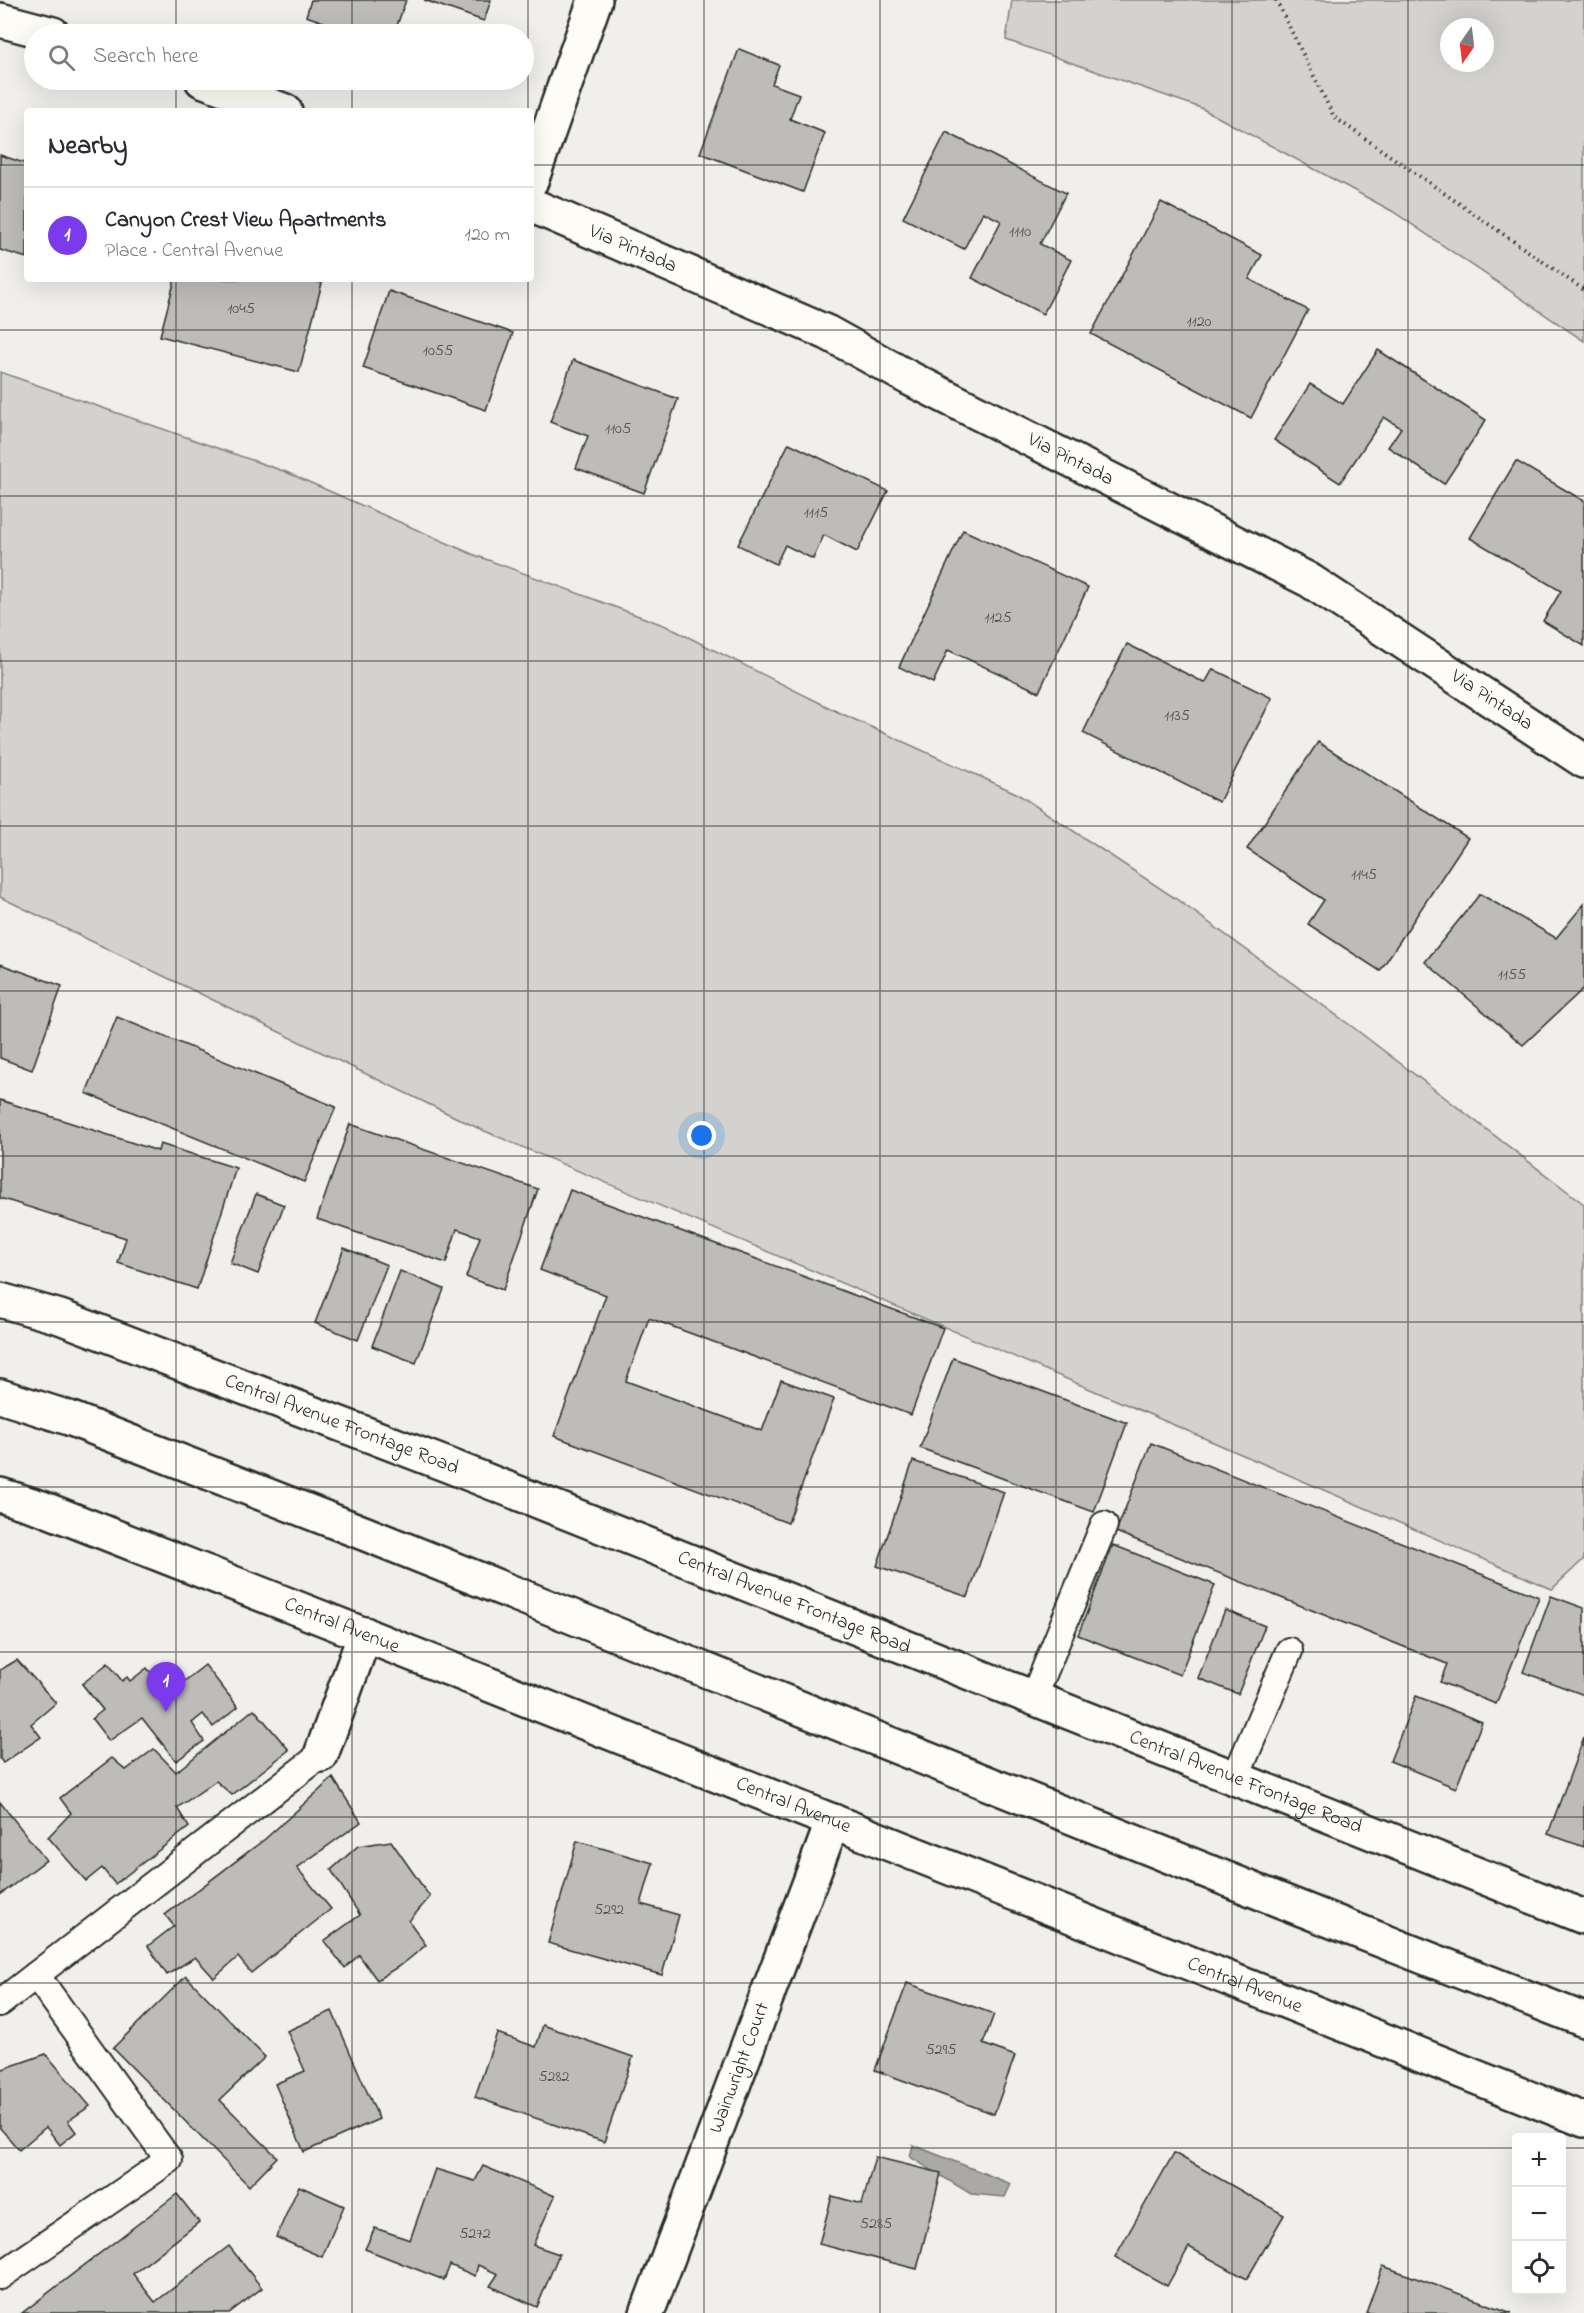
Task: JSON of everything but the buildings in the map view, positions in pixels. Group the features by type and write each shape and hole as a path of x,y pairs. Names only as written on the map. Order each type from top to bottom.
{"street":[{"path":"534,173 595,0"},
{"path":"0,20 24,26"},
{"path":"229,90 277,108"},
{"name":"Via Pintada","path":"534,206 828,333 909,378 1309,580 1584,761"},
{"name":"Central Avenue Frontage Road","path":"0,1300 60,1317 450,1466 1584,1917"},
{"path":"0,1396 69,1418 355,1530 1268,1896 1584,2020"},
{"name":"Central Avenue","path":"0,1495 42,1508 365,1634 1584,2120"},
{"path":"321,1755 365,1634"},
{"name":"Wainwright Court","path":"647,2313 833,1821"}],"lane":[{"path":"1033,1699 1104,1525"},
{"path":"1235,1779 1289,1651"},
{"path":"0,2003 321,1755"},
{"path":"0,2276 169,2160 36,1975"}],"path":[{"path":"1276,0 1334,117 1584,290"}],"shaded area":[{"path":"1012,0 1584,0 1584,341 1392,211 1201,108 1006,40"},
{"path":"0,372 286,472 472,554 666,626 838,712 1016,793 1175,898 1354,1028 1584,1204 1584,1559 1552,1589 480,1129 0,897"},
{"path":"913,2145 1011,2184 1005,2197 971,2194 910,2157"}],"place":[{"name":"Canyon Crest View Apartments","path":"166,1712"}]}
